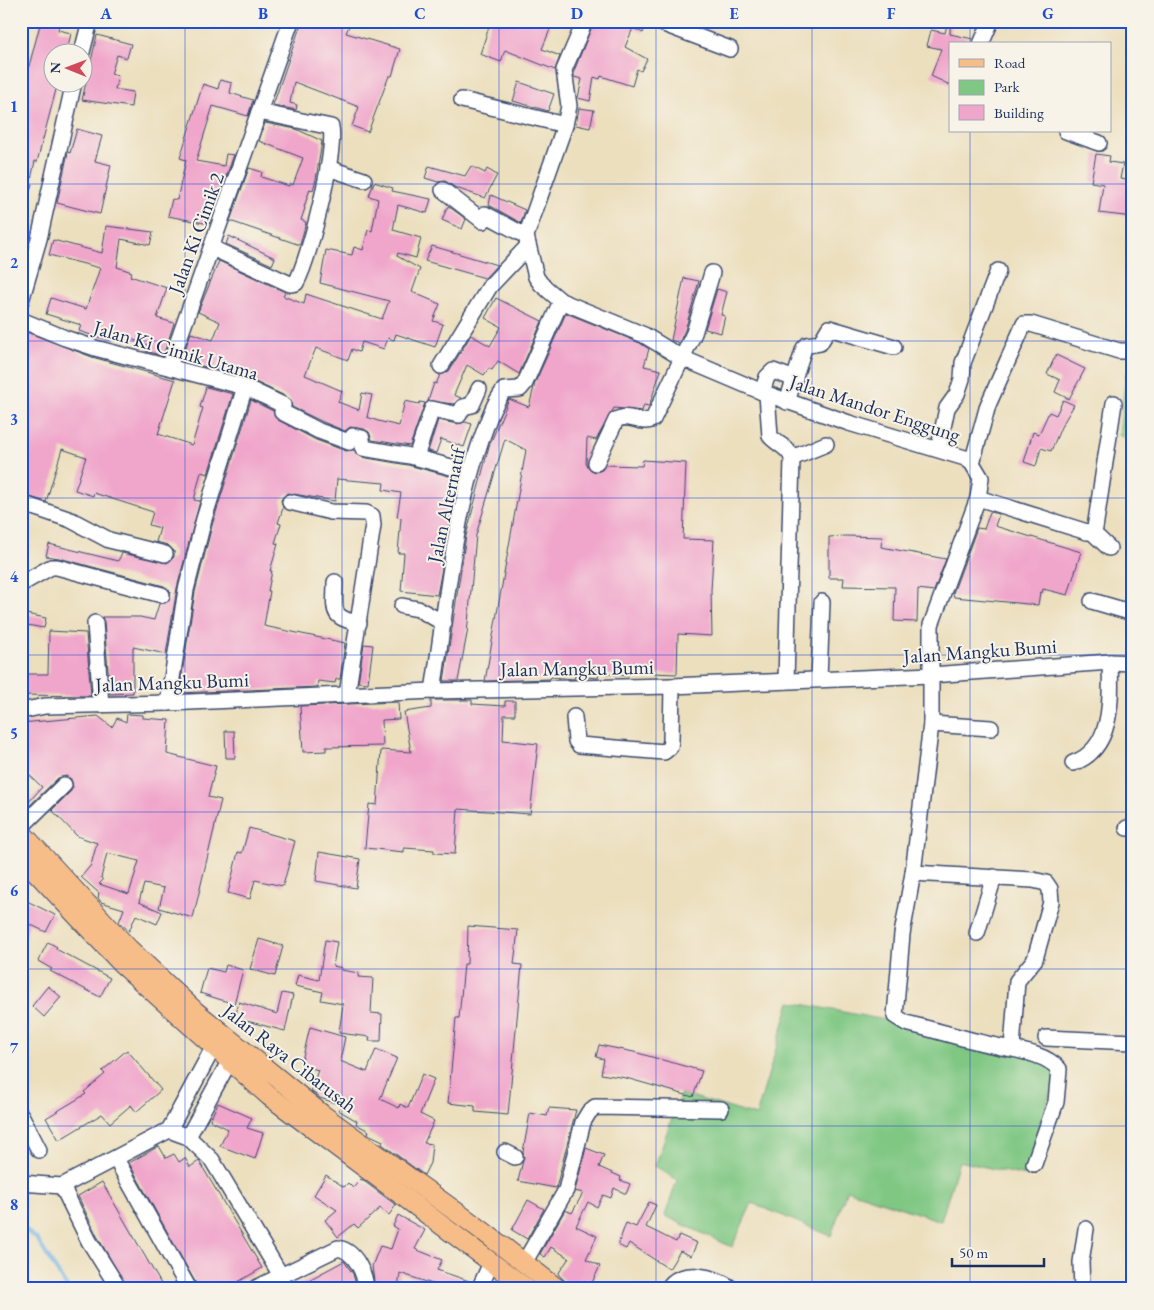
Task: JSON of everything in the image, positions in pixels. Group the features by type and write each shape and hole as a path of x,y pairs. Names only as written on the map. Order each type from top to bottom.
{"main road":[{"name":"Jalan Raya Cibarusah","path":"21,832 129,949 195,1011 317,1121 472,1248 492,1261 527,1289"},
{"name":"Jalan Raya Cibarusah","path":"21,856 122,964 269,1096 317,1121 484,1232 558,1289"}],"street":[{"path":"85,42 90,21"},
{"name":"Jalan Ki Cimik 2","path":"169,367 291,21"},
{"path":"440,366 485,293 527,242 565,125 569,106 564,70 585,21"},
{"path":"656,21 664,26 730,49"},
{"path":"982,42 991,21"},
{"path":"21,301 39,239 72,92"},
{"path":"462,100 565,125"},
{"path":"212,248 290,284 296,283 309,244 328,168 332,143 330,127 259,112"},
{"path":"1069,132 1099,143"},
{"path":"328,168 364,180"},
{"path":"443,190 483,221 485,214 527,242 540,284 561,301"},
{"path":"937,449 947,408 957,394 962,379 963,363 998,271"},
{"path":"596,462 616,420 630,417 645,422 653,419 694,333 712,273"},
{"name":"Jalan Mandor Enggung","path":"561,301 644,335 682,358 764,393 848,423 937,449 972,462 980,478 978,498 942,599 932,619 929,652 931,675 930,724 913,873 902,934 895,1016 906,1023 993,1046 1012,1048"},
{"name":"Jalan Alternatif","path":"433,691 457,538 470,472 490,413 504,390 520,389 525,383 561,301"},
{"name":"Jalan Ki Cimik Utama","path":"21,320 65,338 245,387 283,405 282,412 319,431 350,442 353,436 362,438 363,448 375,452 391,452 416,457 470,472"},
{"path":"972,462 988,405 1024,324 1030,324 1119,351 1133,351"},
{"path":"787,402 804,348 807,345 820,343 829,328 894,347"},
{"path":"786,681 792,458 784,446 774,441 770,436 764,393 767,376 772,372 795,379"},
{"path":"168,703 186,590 204,519 245,387"},
{"path":"416,457 432,409 459,415 463,407 472,405 479,389"},
{"path":"1092,532 1095,528 1114,404"},
{"path":"792,458 826,444"},
{"path":"978,498 1092,532 1109,548"},
{"path":"290,502 331,512 372,516 373,525 348,695"},
{"path":"21,503 71,520 109,540 165,554"},
{"path":"21,584 50,567 56,567 162,595"},
{"path":"335,582 338,617 342,620 359,623"},
{"path":"1092,600 1133,614"},
{"path":"819,679 822,602"},
{"path":"402,606 418,609 444,623"},
{"path":"95,623 101,705"},
{"path":"1073,763 1089,755 1102,737 1109,709 1110,662"},
{"name":"Jalan Mangku Bumi","path":"21,711 46,706 168,703 433,691 672,686 931,675 1110,662 1133,663"},
{"path":"574,717 578,745 664,752 670,747 671,740 672,686"},
{"path":"930,724 991,728"},
{"path":"21,827 64,785"},
{"path":"913,873 1033,880 1046,883 1051,896 1035,959 1017,981 1012,1048 1053,1062 1059,1069 1056,1102 1034,1164"},
{"path":"977,933 994,878"},
{"path":"1046,1038 1133,1042"},
{"path":"21,1182 62,1186 169,1130 214,1048"},
{"path":"188,1137 229,1062"},
{"path":"524,1263 566,1190 583,1122 589,1112 595,1107 721,1109"},
{"path":"21,1115 38,1150"},
{"path":"169,1130 188,1137 212,1160 280,1274"},
{"path":"116,1159 189,1289"},
{"path":"62,1186 89,1240 119,1289"},
{"path":"1082,1289 1081,1262 1086,1229"},
{"path":"472,1248 484,1232"},
{"path":"254,1289 280,1274 338,1248 348,1251 361,1269 366,1289"},
{"path":"479,1289 492,1261"},
{"path":"668,1289 678,1278 690,1274 717,1282 732,1289"}],"green space":[{"path":"1126,373 1133,375 1133,443 1119,435"},
{"path":"790,1002 1013,1044 1060,1062 1025,1176 959,1161 941,1221 847,1190 831,1236 752,1203 732,1247 665,1216 677,1180 655,1166 681,1093 756,1116"}],"building":[{"path":"41,21 60,21 58,30 71,33 69,42 42,42 42,92 55,92 37,162 35,161 30,184 32,184 24,211 21,210 21,96"},
{"path":"302,21 351,21 346,33 400,49 392,76 389,76 368,132 352,126 359,107 294,82 290,103 297,105 296,110 273,105"},
{"path":"491,21 513,21 521,24 522,21 536,21 551,27 542,49 560,56 555,70 505,50 501,62 480,54"},
{"path":"594,21 647,21 643,33 633,28 625,47 647,59 641,71 637,69 632,86 601,76 600,79 594,77 590,101 578,98 582,79 574,77 574,71"},
{"path":"947,25 950,26 950,34 973,39 972,42 949,42 949,85 931,76 941,49 927,46 931,30 945,33"},
{"path":"97,35 131,44 127,58 117,55 111,74 118,76 115,89 133,92 131,107 82,100 84,92 92,92 92,57"},
{"path":"220,80 232,83 230,93 253,100 248,116 213,106 196,161 224,166 226,154 234,155 209,224 168,216 172,199 177,200 186,160 180,158 203,84 218,89"},
{"path":"519,82 554,94 548,111 513,101"},
{"path":"579,108 594,110 590,128 576,125"},
{"path":"265,123 296,129 322,141 316,179 313,190 310,189 301,220 306,222 300,245 230,221 249,168 262,172 261,177 289,186 290,183 293,185 303,158 259,141"},
{"path":"77,129 102,136 95,161 111,165 100,214 57,203 68,152 70,153"},
{"path":"1096,154 1110,156 1109,162 1123,164 1120,179 1133,181 1133,217 1099,213 1103,184 1091,182"},
{"path":"429,166 465,176 471,166 485,173 487,169 497,175 485,198 456,188 445,181 438,182 425,178"},
{"path":"374,182 393,188 392,191 431,199 427,213 398,205 393,230 421,238 416,258 398,253 397,256 420,269 412,292 440,304 433,321 443,324 435,347 396,334 394,340 388,338 384,349 362,342 359,352 352,349 348,360 316,348 305,375 342,391 338,402 359,410 362,393 372,395 367,417 399,426 405,401 419,404 420,402 425,403 410,446 372,440 369,432 364,429 350,427 345,431 323,422 292,407 291,401 287,397 236,375 238,370 219,362 216,370 181,360 191,333 213,340 220,322 198,312 219,261 285,292 283,296 304,304 306,294 382,319 389,301 320,283 326,250 352,255 354,247 363,250 368,230 372,231 378,199 369,196"},
{"path":"491,195 525,210 521,223 489,205"},
{"path":"448,206 466,219 462,229 442,220"},
{"path":"106,226 153,232 150,245 121,239 117,267 132,272 130,276 167,288 157,318 174,323 163,356 146,351 148,345 112,333 110,340 94,336 79,331 81,325 46,314 51,298 86,309 100,268 49,255 53,240 102,253"},
{"path":"229,236 275,258 272,265 226,244"},
{"path":"432,246 497,265 485,278 425,261"},
{"path":"684,278 699,281 685,330 679,343 671,340"},
{"path":"717,289 727,292 721,315 725,316 721,333 705,329"},
{"path":"496,298 542,321 519,374 498,361 492,370 489,368 484,375 467,365 454,395 461,398 454,404 428,401 434,383 436,384 440,375 449,371 471,335 490,346 501,327 485,318"},
{"path":"566,313 640,343 649,349 644,366 661,370 649,406 644,405 642,411 614,408 596,440 587,438 586,464 592,471 596,472 602,470 606,465 642,466 643,460 686,463 683,539 714,540 711,590 712,636 678,634 677,674 628,672 628,676 599,673 598,678 575,676 574,679 551,677 550,679 485,681 526,450 505,439 476,535 467,634 458,681 444,681 466,536 489,446 509,399 529,407 535,383"},
{"path":"21,330 92,357 175,380 158,434 192,445 203,408 200,407 206,387 233,394 208,474 201,472 194,500 200,501 177,588 166,654 133,647 133,693 110,694 102,617 140,617 154,620 159,604 169,601 171,592 164,586 46,556 49,544 118,561 122,553 167,563 174,557 174,551 168,545 156,542 160,528 149,525 153,512 94,493 93,496 75,490 86,457 62,449 46,502 21,494"},
{"path":"1056,355 1085,369 1069,399 1055,392 1060,380 1047,374"},
{"path":"251,400 273,411 278,420 316,440 346,451 354,450 361,457 408,465 453,477 449,492 456,494 437,595 401,591 404,553 398,553 401,518 397,517 401,493 383,490 384,483 337,479 335,501 287,493 281,500 283,508 278,523 281,524 275,543 278,544 270,571 272,571 268,591 270,591 264,626 345,643 340,679 336,679 335,683 318,681 317,687 179,693 195,592 213,522"},
{"path":"1063,400 1074,405 1061,427 1051,451 1041,448 1036,466 1024,462 1033,432 1039,434 1049,412 1056,415"},
{"path":"438,420 457,424 465,422 472,424 464,447 441,439 436,453 428,451"},
{"path":"990,512 999,514 995,526 1081,552 1068,595 1043,589 1042,593 1040,592 1038,605 954,597 953,593 977,528 984,529"},
{"path":"829,537 882,537 881,547 946,559 934,591 918,589 917,622 894,621 895,587 843,586 844,578 829,578"},
{"path":"21,613 46,618 44,628 21,624"},
{"path":"49,631 86,633 91,696 21,695 21,674 48,674"},
{"path":"364,644 373,645 368,683 358,682"},
{"path":"431,700 472,700 472,704 505,706 505,701 515,701 515,715 504,715 503,740 538,744 530,814 458,809 455,854 434,853 434,850 404,848 404,852 365,848 369,804 377,805 381,750 411,752 404,712 431,708"},
{"path":"398,702 399,719 382,720 383,746 326,747 326,751 303,752 300,706"},
{"path":"127,714 143,715 143,718 169,720 167,754 216,766 208,797 221,800 193,918 159,908 164,888 144,884 139,902 162,912 157,924 136,915 129,931 119,922 124,909 101,902 98,898 99,893 81,877 91,865 97,843 77,836 52,810 71,791 73,787 71,779 66,776 58,778 21,814 21,796 28,803 42,787 21,767 21,723 98,716 112,727 117,718 126,722","holes":["107,853 139,861 129,894 99,884 103,880 101,878"]},
{"path":"225,731 234,731 235,758 226,758"},
{"path":"249,828 295,841 283,886 255,880 250,899 228,893 238,852 242,853"},
{"path":"319,852 360,859 356,888 316,881"},
{"path":"21,898 55,915 46,932 29,924 24,943 21,943"},
{"path":"468,926 518,930 514,964 522,965 508,1115 475,1112 475,1106 448,1103 456,1018 459,1018 464,964 467,964"},
{"path":"259,939 283,946 275,976 250,969"},
{"path":"325,940 337,942 333,966 342,968 341,970 359,973 358,977 373,978 371,1013 382,1014 381,1041 369,1041 370,1037 339,1033 343,1004 321,1000 323,992 295,986 298,975 319,980"},
{"path":"48,942 57,947 56,949 110,978 100,997 50,971 52,969 38,961"},
{"path":"226,965 243,970 234,1004 200,993 207,968 224,972"},
{"path":"48,986 61,997 44,1017 32,1006"},
{"path":"282,993 293,995 285,1031 235,1018 239,1002 277,1014"},
{"path":"310,1027 345,1037 340,1061 367,1072 376,1049 397,1058 380,1099 399,1108 400,1104 408,1108 422,1074 434,1079 420,1114 434,1121 424,1143 432,1144 430,1163 424,1175 382,1144 383,1141 368,1134 369,1131 356,1124 357,1121 338,1110 341,1105 320,1098 311,1091 318,1070 301,1065"},
{"path":"599,1045 634,1052 702,1071 693,1097 626,1078 601,1074 604,1059 596,1057"},
{"path":"127,1050 161,1090 136,1112 131,1105 110,1123 102,1114 59,1140 46,1118 86,1094 84,1092 105,1074 102,1071"},
{"path":"218,1103 252,1118 247,1128 263,1133 255,1159 220,1146 228,1129 210,1120"},
{"path":"549,1108 576,1110 556,1188 518,1181 524,1157 523,1152 530,1113 547,1116"},
{"path":"159,1146 166,1158 174,1154 179,1162 185,1158 190,1167 199,1161 262,1268 226,1289 199,1289 129,1163"},
{"path":"586,1148 604,1155 599,1167 621,1177 620,1180 630,1184 626,1194 614,1188 611,1198 603,1195 597,1207 588,1202 576,1226 597,1236 586,1259 600,1266 590,1287 576,1281 571,1287 558,1274 569,1258 551,1247 545,1257 540,1254 565,1210 572,1213 583,1193 575,1191"},
{"path":"326,1175 344,1187 348,1183 353,1188 361,1179 396,1205 389,1215 380,1208 358,1228 354,1224 338,1237 325,1220 337,1210 314,1195"},
{"path":"102,1182 164,1289 128,1289 97,1236 78,1196"},
{"path":"528,1200 544,1209 527,1239 512,1230"},
{"path":"649,1202 656,1205 646,1227 676,1242 679,1235 697,1243 691,1256 680,1251 669,1269 629,1243 626,1249 618,1245 626,1223 636,1227"},
{"path":"398,1215 425,1230 415,1249 442,1260 437,1270 472,1282 470,1289 447,1289 400,1273 398,1289 375,1289 372,1266 380,1246 391,1249 398,1229 393,1226"},
{"path":"344,1261 353,1274 357,1289 292,1289"}],"waterway":[{"path":"21,1227 36,1238 68,1289"}]}
